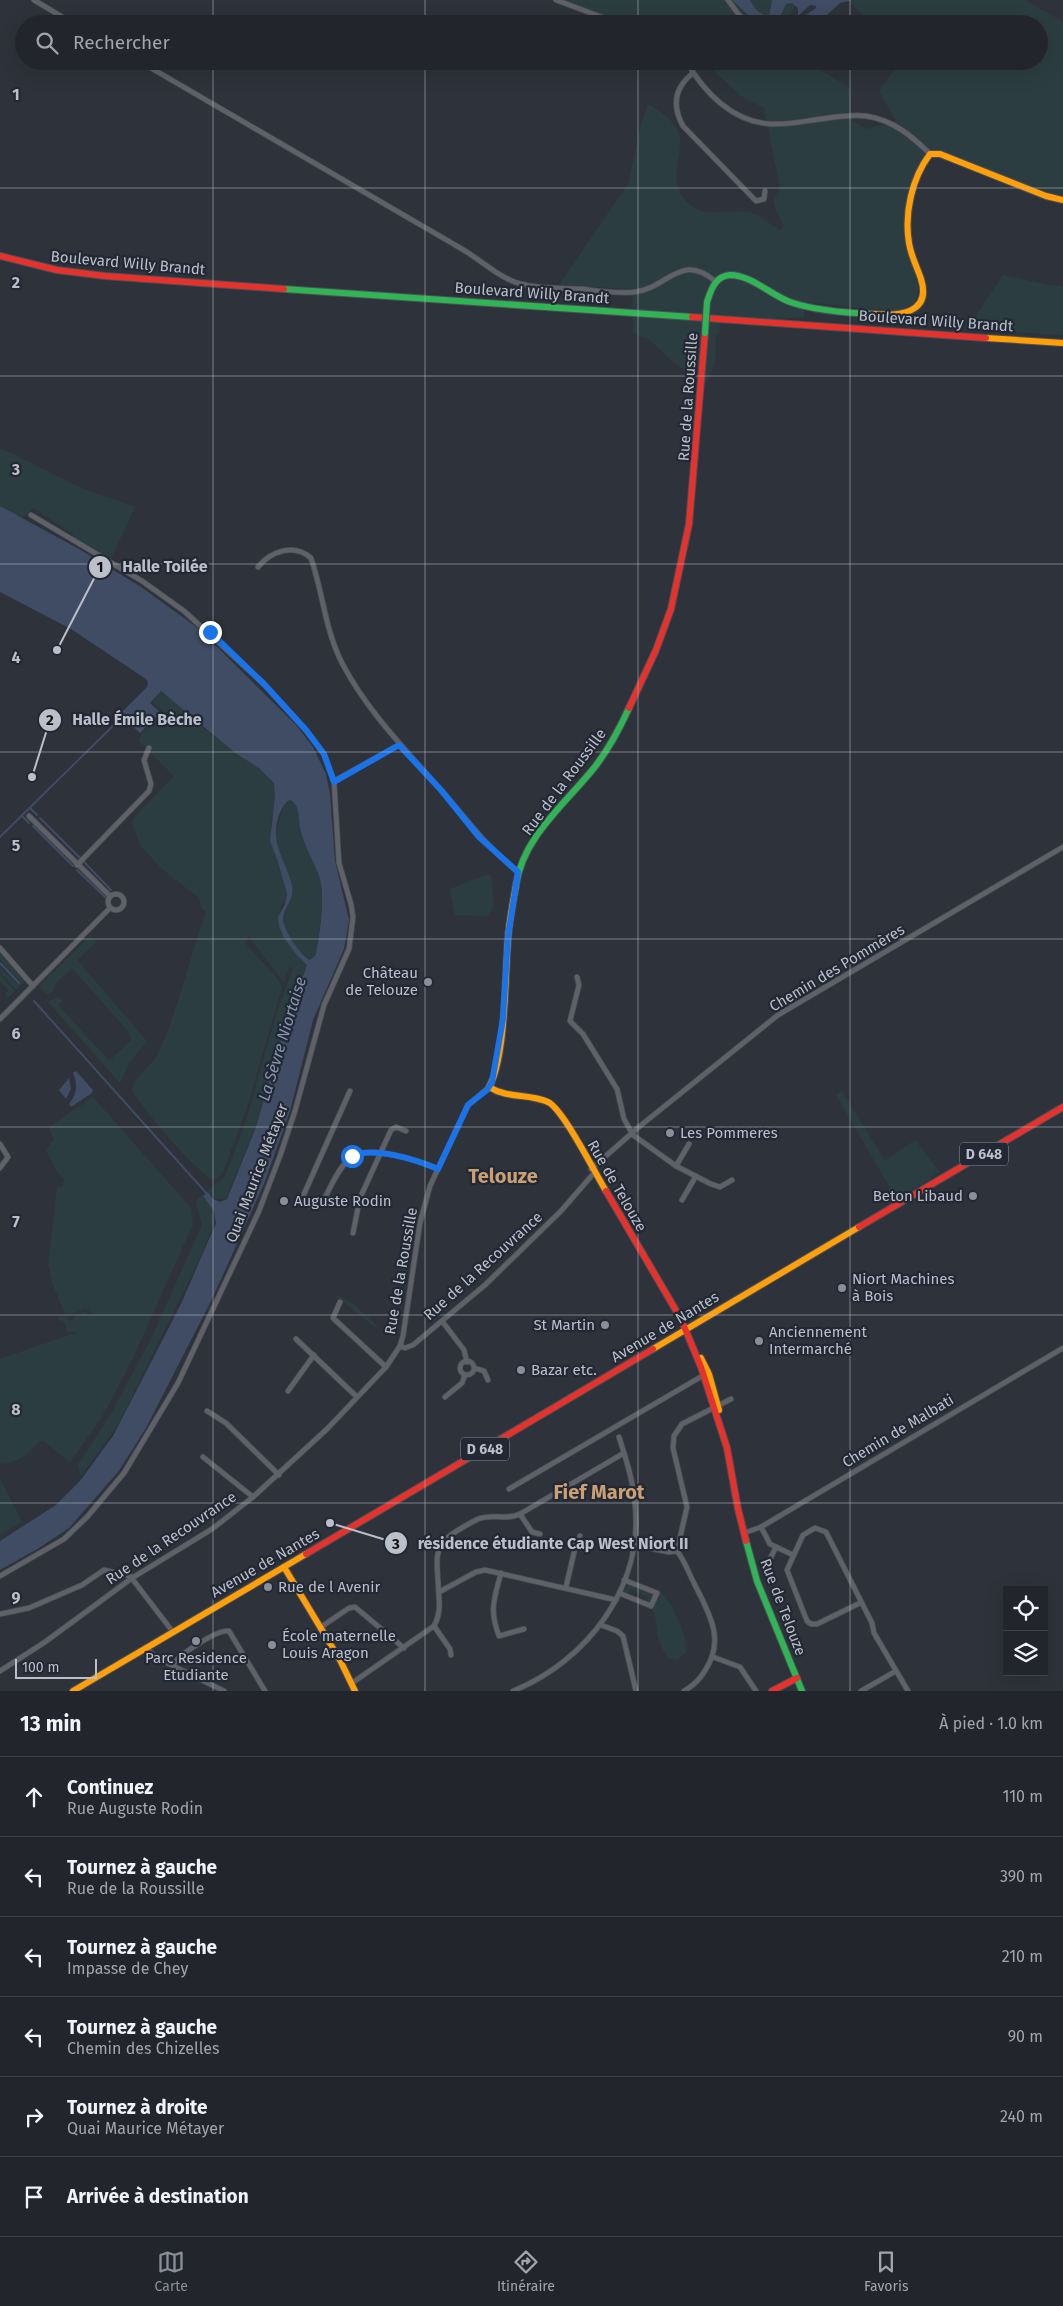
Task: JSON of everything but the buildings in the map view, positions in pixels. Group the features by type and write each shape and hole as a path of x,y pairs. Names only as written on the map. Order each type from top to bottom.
{"street":[{"path":"34,0 59,15"},
{"path":"556,0 596,15"},
{"path":"728,0 739,15"},
{"path":"155,70 462,248 512,281 532,286 626,292 643,290 675,272 684,270 700,271 715,281 730,276 745,278 788,301 805,306 890,314 911,311 920,302 923,291 922,282 909,244 907,224 909,202 918,177 930,154"},
{"path":"691,70 698,81 718,102 730,111 745,117 772,124 867,116 899,127 912,136 930,154 940,154 1046,196 1063,200"},
{"path":"693,73 684,80 676,97 677,114 683,126 756,201 764,199 765,191"},
{"name":"Boulevard Willy Brandt","path":"0,256 50,268 105,276 1063,343"},
{"name":"Rue de la Roussille","path":"400,1346 405,1327 420,1222 430,1186 468,1105 490,1087 494,1077 502,1027 508,936 518,872 526,854 554,813 593,769 614,740 663,634 678,579 693,496 707,302 711,287 715,281"},
{"name":"Quai Maurice Métayer","path":"0,1576 46,1550 74,1531 124,1473 178,1383 259,1211 290,1127 324,1005 349,949 352,932 351,904 339,863 334,782 324,754 306,730 264,684 198,622 142,581 31,516"},
{"path":"258,567 263,561 287,549 302,552 311,558 326,621 342,664 399,745 441,790 479,837 518,872"},
{"path":"334,782 399,745"},
{"path":"78,865 149,791 151,784 144,760 149,748"},
{"path":"29,816 110,896"},
{"name":"Chemin des Pommères","path":"593,1171 631,1133 778,1015 1063,847"},
{"path":"110,896 119,894 123,898 124,903 120,909 114,910 110,908"},
{"path":"110,896 108,901 110,908"},
{"path":"0,1019 110,908"},
{"path":"0,948 33,986"},
{"path":"577,977 579,985 570,1021 588,1042 617,1089 624,1119 631,1133 646,1146 676,1166 696,1176 720,1187 732,1180"},
{"name":"Rue de Telouze","path":"490,1087 503,1095 541,1098 552,1103 575,1137 681,1320 704,1375 725,1443 756,1581 802,1691"},
{"path":"350,1091 304,1194 306,1203 314,1207 322,1203 344,1165 352,1156 362,1153 406,1158 438,1169"},
{"name":"Avenue de Nantes","path":"73,1691 1063,1108"},
{"path":"353,1233 360,1198 392,1128 396,1127 406,1131"},
{"path":"0,1144 8,1157 0,1168"},
{"path":"676,1166 689,1144"},
{"name":"Rue de la Recouvrance","path":"0,1671 45,1642 132,1578 199,1537 253,1497 357,1398 386,1368 400,1346 410,1347 484,1284 561,1211 593,1171"},
{"path":"682,1200 696,1176"},
{"path":"340,1302 333,1318 386,1368"},
{"path":"442,1321 464,1350 467,1362"},
{"path":"296,1339 357,1398"},
{"name":"Rue de Telouze","path":"690,1341 709,1374 714,1407"},
{"name":"Chemin de Malbati","path":"744,1533 761,1527 1063,1348"},
{"path":"288,1391 314,1355"},
{"path":"467,1362 473,1364 474,1368 484,1371 488,1380"},
{"path":"466,1375 462,1372 461,1367 467,1362"},
{"path":"445,1397 462,1383 466,1375 471,1374 474,1368"},
{"path":"509,1489 704,1375"},
{"path":"684,1691 699,1679 713,1657 715,1637 712,1619 677,1551 687,1507 673,1448 674,1436 682,1424 731,1399"},
{"path":"207,1411 226,1423 279,1474"},
{"path":"513,1691 537,1681 559,1667 601,1625 616,1600 624,1580 633,1545 635,1504 630,1473 619,1437"},
{"path":"352,1683 434,1626 440,1611 437,1554 445,1539 482,1518 507,1518 520,1514 624,1453"},
{"path":"203,1457 253,1497"},
{"path":"520,1514 532,1532 540,1534"},
{"path":"761,1527 769,1542 794,1555"},
{"path":"860,1603 817,1624 811,1624 806,1619 788,1573 803,1535 815,1528 824,1530 860,1603 908,1691"},
{"path":"566,1587 576,1544 580,1536"},
{"path":"633,1545 668,1552 677,1551"},
{"path":"769,1573 767,1565 776,1547"},
{"path":"284,1567 321,1627 355,1691"},
{"path":"439,1592 480,1570 566,1587 616,1600"},
{"path":"0,1614 29,1608 82,1584 102,1571 121,1573 132,1578 173,1632"},
{"path":"501,1573 492,1609 499,1636 524,1629"},
{"path":"619,1592 651,1606 656,1592 624,1580"},
{"path":"321,1627 351,1606 355,1607 404,1648"},
{"path":"601,1625 617,1631 623,1636 636,1691"},
{"path":"434,1626 450,1649 451,1655"},
{"path":"173,1665 180,1656 220,1632 229,1631 265,1691"},
{"path":"146,1648 152,1655 224,1691"},
{"path":"713,1657 740,1667 756,1691"},
{"path":"861,1691 896,1670"},
{"path":"772,1691 797,1678"}],"shaded area":[{"path":"551,0 834,0 798,1 790,15 591,15"},
{"path":"847,0 1025,0 1063,22 1063,197 934,150 921,163 910,189 906,205 905,239 918,289 912,305 899,311 890,311 805,302 804,317 720,323 719,333 716,335 715,364 705,385 673,362 650,340 633,333 632,289 559,285 628,184 641,125 648,104 669,119 676,127 680,148 676,176 681,195 689,204 695,209 702,211 740,211 751,213 780,230 784,226 776,211 773,200 780,188 764,108 741,96 713,70 821,70 850,88 852,120 867,129 896,121 879,91 894,70 1048,70 1048,15 863,15"},
{"path":"1003,275 1049,285 1063,286 1063,335 967,329"},
{"path":"0,448 81,488 135,507 111,559 73,538 73,534 33,508 22,518 0,506"},
{"path":"161,691 202,724 201,726 261,770 273,782 276,798 271,822 271,835 286,892 279,914 280,929 287,942 307,965 284,1029 256,1126 226,1198 216,1198 208,1191 202,1196 214,1210 215,1222 197,1264 118,1425 81,1476 78,1465 109,1417 150,1341 202,1225 196,1202 198,1198 225,1177 246,1121 277,1012 293,969 290,966 284,982 249,937 244,942 276,977 282,987 248,1104 223,1172 218,1178 212,1179 203,1173 181,1151 147,1112 132,1091 135,1082 158,1054 178,1001 206,912 202,909 199,898 161,868 140,845 132,823 134,818 174,776 139,741 140,736 164,712 152,701"},
{"path":"290,800 298,810 300,828 318,873 321,887 320,928 314,956 310,960 300,953 284,926 283,920 293,891 276,845 275,834 284,806"},
{"path":"488,874 491,876 494,905 488,916 455,915 450,892 452,888"},
{"path":"90,936 96,942 77,960 147,1041 129,1063 120,1083 48,1002 58,997 63,1001 58,1005 109,1061 132,1040 127,1030 72,968 57,982 51,993 47,994 41,989 40,985"},
{"path":"0,952 25,981 16,990 0,972 0,967 17,984 19,983 0,960"},
{"path":"0,975 15,991 8,998 5,994 9,990 0,982"},
{"path":"842,1091 885,1161 915,1140 939,1171 928,1181 896,1198 836,1095"},
{"path":"93,1097 191,1208 193,1224 133,1358 103,1415 70,1462 44,1441 38,1442 17,1460 0,1464 0,1359 71,1334 78,1334 67,1332 65,1323 58,1319 58,1317 66,1316 70,1321 73,1320 76,1314 84,1312 95,1316 86,1308 69,1315 65,1314 53,1285 48,1264 57,1189 63,1185 64,1179 56,1170 46,1150 54,1140 49,1127"},
{"path":"338,1295 353,1304 377,1326 376,1328 336,1296"},
{"path":"0,1479 22,1522 0,1535"},
{"path":"629,1584 653,1593 651,1603 647,1602 648,1597 630,1589 628,1593 624,1592"},
{"path":"658,1591 668,1600 678,1618 685,1638 686,1652 677,1660 668,1658 658,1637 652,1609"}],"water":[{"path":"732,0 750,0 756,10 764,15 748,15"},
{"path":"772,0 853,0 840,3 827,15 806,15 816,8 816,6 810,5 798,15 798,8 792,3 786,4 781,15 770,15"},
{"name":"La Sèvre Niortaise","path":"0,506 79,549 141,587 199,629 296,725 313,747 326,774 330,794 335,861 349,920 344,949 313,1020 290,1111 264,1184 212,1299 146,1428 118,1472 69,1528 0,1570 0,1541 56,1505 80,1481 113,1436 181,1304 216,1223 214,1211 203,1196 208,1192 213,1199 220,1202 227,1199 256,1127 284,1029 307,965 284,938 279,926 278,917 285,904 287,894 270,841 275,796 274,783 260,769 234,752 161,691 150,703 161,713 151,722 141,711 150,723 140,733 120,714 147,687 148,682 146,679 71,629 0,592","holes":["290,800 294,802 298,810 303,838 318,873 321,887 322,907 319,939 315,956 310,960 302,954 293,942 283,919 293,890 277,844 276,826 285,804"]},
{"path":"76,1071 93,1090 92,1093 71,1107 69,1104 74,1097 76,1089 73,1073"},
{"path":"69,1078 71,1089 66,1099 59,1090"}],"waterway":[{"path":"0,837 123,716"},
{"path":"30,808 37,815"},
{"path":"22,816 29,823"},
{"path":"40,818 81,859"},
{"path":"33,826 73,866"},
{"path":"84,862 111,890"},
{"path":"77,870 105,897"},
{"path":"0,963 19,983"},
{"path":"34,1001 208,1195"}],"traffic: fast":[{"path":"707,302 712,288 717,281 730,275 746,278 783,299 810,308 874,314"},
{"path":"284,289 692,317"},
{"path":"705,333 707,302"},
{"path":"516,885 520,868 536,836 599,761 629,708"},
{"path":"746,1541 757,1581 802,1691"}],"traffic: slow":[{"path":"874,314 902,313 911,310 922,300 921,279 910,248 908,220 914,185 930,154 940,154 1046,196 1063,200"},
{"path":"986,338 1063,343"},
{"path":"516,885 509,932 502,1037 495,1074 489,1087 511,1095 541,1099 554,1107 570,1128 606,1191"},
{"path":"653,1349 859,1227"},
{"path":"701,1358 709,1374 719,1410"},
{"path":"73,1691 306,1554"},
{"path":"284,1567 340,1660 355,1691"}],"traffic: jam":[{"path":"0,256 57,270 105,276 284,289"},
{"path":"692,317 986,338"},
{"path":"629,708 656,650 671,609 689,524 705,333"},
{"path":"859,1227 1063,1107"},
{"path":"606,1191 681,1319 701,1367 727,1448 746,1541"},
{"path":"306,1554 653,1349"},
{"path":"772,1691 797,1678"}],"place":[{"name":"Halle Toilée","path":"57,650"},
{"name":"Halle Émile Bèche","path":"32,777"},
{"name":"Château de Telouze","path":"428,982"},
{"name":"Les Pommeres","path":"670,1133"},
{"name":"Beton Libaud","path":"973,1196"},
{"name":"Auguste Rodin","path":"284,1201"},
{"name":"Niort Machines à Bois","path":"842,1288"},
{"name":"St Martin","path":"605,1325"},
{"name":"Anciennement Intermarché","path":"759,1341"},
{"name":"Bazar etc.","path":"521,1370"},
{"name":"résidence étudiante Cap West Niort II","path":"330,1523"},
{"name":"Rue de l Avenir","path":"268,1587"},
{"name":"Parc Residence Etudiante","path":"196,1641"},
{"name":"École maternelle Louis Aragon","path":"272,1645"}],"district":[{"name":"Telouze","path":"503,1176"},
{"name":"Fief Marot","path":"599,1492"}],"route":[{"path":"210,632 264,684 306,730 324,754 334,782 399,745 441,790 479,837 518,872 508,936 503,1019 497,1064 492,1082 483,1094 474,1098 468,1105 460,1118 438,1169 428,1164 398,1156 366,1152 352,1156"}]}
